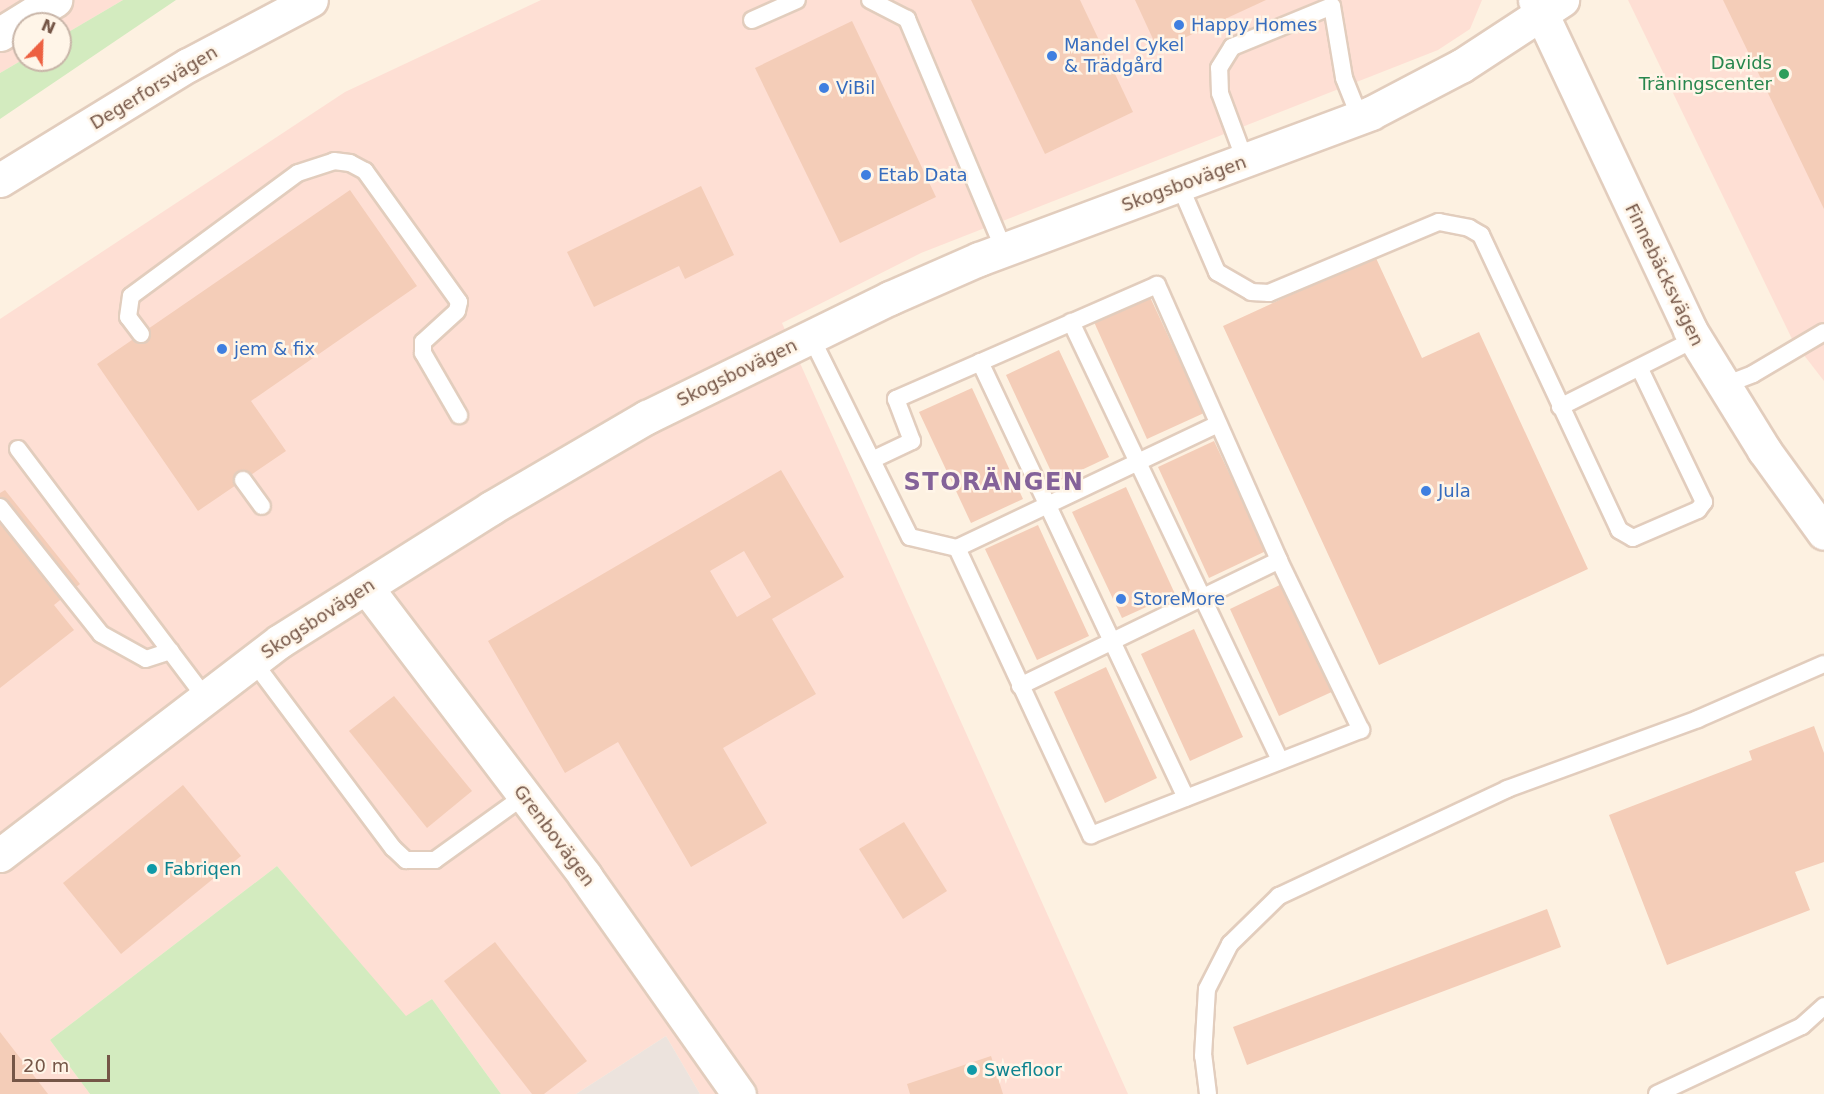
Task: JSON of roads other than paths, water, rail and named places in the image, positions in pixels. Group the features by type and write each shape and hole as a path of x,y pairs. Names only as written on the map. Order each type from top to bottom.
{"street":[{"path":"0,34 55,0"},
{"name":"Degerforsvägen","path":"0,180 188,65 311,0"},
{"name":"Skogsbovägen","path":"0,855 253,661 366,587 647,417 890,298 1004,250 1246,163 1360,118 1461,66 1546,4"},
{"name":"Finnebäcksvägen","path":"1546,4 1695,339 1722,386 1824,533"},
{"name":"Grenbovägen","path":"366,587 745,1092"}],"lane":[{"path":"752,20 796,0"},
{"path":"870,0 907,19 1004,250"},
{"path":"1246,163 1220,93 1219,68 1232,47 1332,6 1344,78 1360,118"},
{"path":"141,334 129,317 127,307 131,296 298,173 334,161 350,163 365,171 459,302 457,311 423,342 423,353 459,415"},
{"path":"1180,186 1217,272 1251,292 1269,293 1439,222 1469,228 1481,235 1619,530 1633,538 1698,510 1704,502 1703,493 1640,369"},
{"path":"874,459 912,441 896,399 1157,285 1279,560 1361,730 1091,835 957,548"},
{"path":"1071,322 1280,761"},
{"path":"1722,386 1753,374 1824,332"},
{"path":"811,337 874,459 910,537 957,548 1218,424"},
{"path":"1560,407 1640,369 1695,339"},
{"path":"980,362 1186,798"},
{"path":"18,449 205,697"},
{"path":"243,480 262,506"},
{"path":"0,507 101,634 146,659 171,651"},
{"path":"1020,686 1279,560"},
{"path":"253,661 393,848 406,860 435,860 524,796"},
{"path":"1208,1094 1203,1056 1207,989 1230,944 1279,896 1508,789 1698,719 1824,664"},
{"path":"1657,1094 1802,1026 1824,1006"}],"place":[{"name":"Happy Homes","path":"1179,25"},
{"name":"Mandel Cykel & Trädgård","path":"1052,56"},
{"name":"Davids Träningscenter","path":"1784,74"},
{"name":"ViBil","path":"824,88"},
{"name":"Etab Data","path":"866,175"},
{"name":"jem & fix","path":"222,349"},
{"name":"Jula","path":"1426,491"},
{"name":"StoreMore","path":"1121,599"},
{"name":"Fabriqen","path":"152,869"},
{"name":"Swefloor","path":"972,1070"}],"district":[{"name":"STORÄNGEN","path":"994,483"}]}
